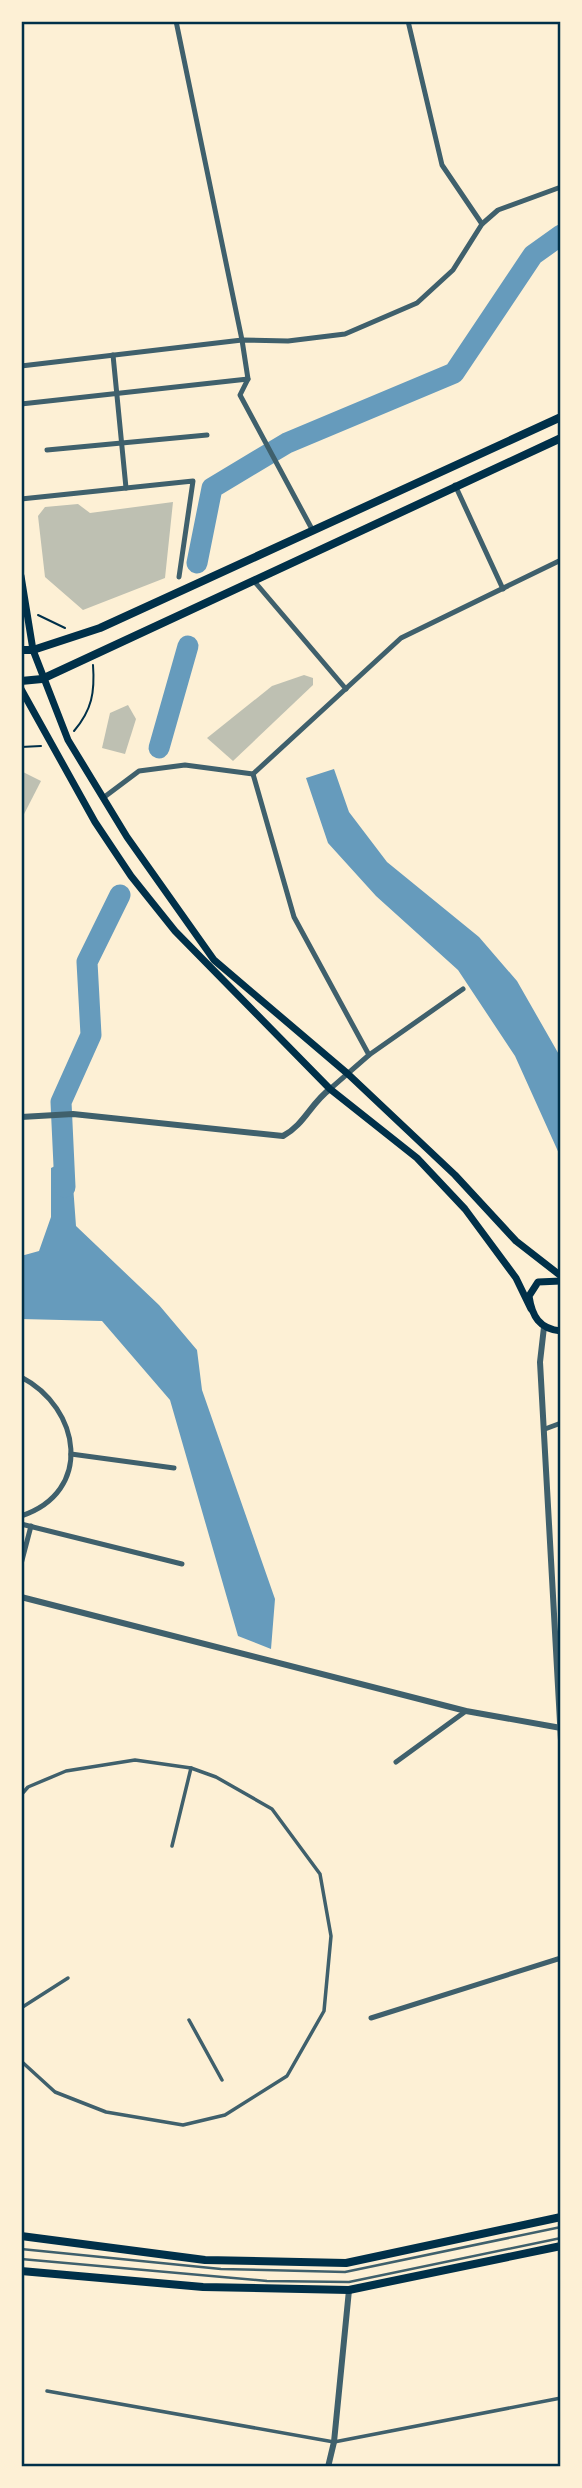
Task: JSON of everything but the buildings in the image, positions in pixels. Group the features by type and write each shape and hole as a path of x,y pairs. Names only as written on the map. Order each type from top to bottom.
{"main road":[{"path":"21,650 33,650 100,628 561,416"},
{"path":"21,681 42,679 561,438"},
{"path":"21,576 33,650 42,679 68,740 102,799 214,960 348,1074 455,1175 516,1241 561,1278"},
{"path":"21,689 95,822 131,876 211,971 330,1089 417,1158 466,1209 516,1278 531,1309 544,1327 561,1331"},
{"path":"531,1309 529,1296 534,1286 544,1280 561,1278"},
{"path":"21,2236 205,2260 346,2263 561,2217"},
{"path":"21,2271 203,2287 349,2290 561,2246"}],"street":[{"path":"176,21 242,340 248,379 240,395 313,531"},
{"path":"408,21 442,165 482,224"},
{"path":"21,366 242,340 288,341 345,334 417,303 453,270 482,224 498,210 561,187"},
{"path":"113,355 126,488"},
{"path":"21,404 248,379"},
{"path":"47,450 207,435"},
{"path":"21,499 193,481 179,577"},
{"path":"455,485 503,589"},
{"path":"102,799 139,771 185,765 253,774 401,638 561,560"},
{"path":"254,581 346,689"},
{"path":"253,774 295,917 369,1055"},
{"path":"21,1117 73,1114 283,1136 297,1129 320,1096 369,1055 463,989"},
{"path":"544,1327 540,1362 561,1740"},
{"path":"21,1377 37,1385 55,1401 68,1428 71,1454 68,1472 52,1497 21,1516"},
{"path":"545,1429 561,1423"},
{"path":"71,1454 174,1468"},
{"path":"21,1524 182,1564"},
{"path":"21,1564 31,1526"},
{"path":"21,1598 466,1711 560,1728"},
{"path":"396,1762 466,1711"},
{"path":"21,1795 28,1787 66,1770 135,1760 191,1768 216,1777 272,1809 320,1874 331,1936 324,2011 287,2076 225,2115 183,2124 106,2112 55,2092 21,2061"},
{"path":"172,1846 191,1768"},
{"path":"371,2018 561,1958"},
{"path":"21,2007 68,1978"},
{"path":"189,2020 222,2080"},
{"path":"328,2467 334,2442 349,2290"},
{"path":"47,2391 334,2442 561,2398"}],"lane":[{"path":"21,2249 221,2269 345,2272 561,2227"},
{"path":"21,2259 267,2281 349,2283 561,2238"}],"path":[{"path":"30,617 38,615 72,634"},
{"path":"66,735 75,730 88,713 95,688 92,663"},
{"path":"21,747 49,745"}],"water":[{"path":"334,769 349,812 387,862 479,937 517,981 561,1058 561,1158 515,1056 458,970 376,896 328,843 306,778"},
{"path":"71,1158 76,1226 159,1305 197,1350 202,1390 275,1599 271,1649 238,1636 170,1400 102,1321 21,1319 21,1256 39,1251 51,1217 51,1168"}],"waterway":[{"path":"197,563 212,488 287,443 454,373 533,255 561,235"},
{"path":"159,748 188,646"},
{"path":"65,1187 61,1102 91,1035 87,962 120,895"}]}
